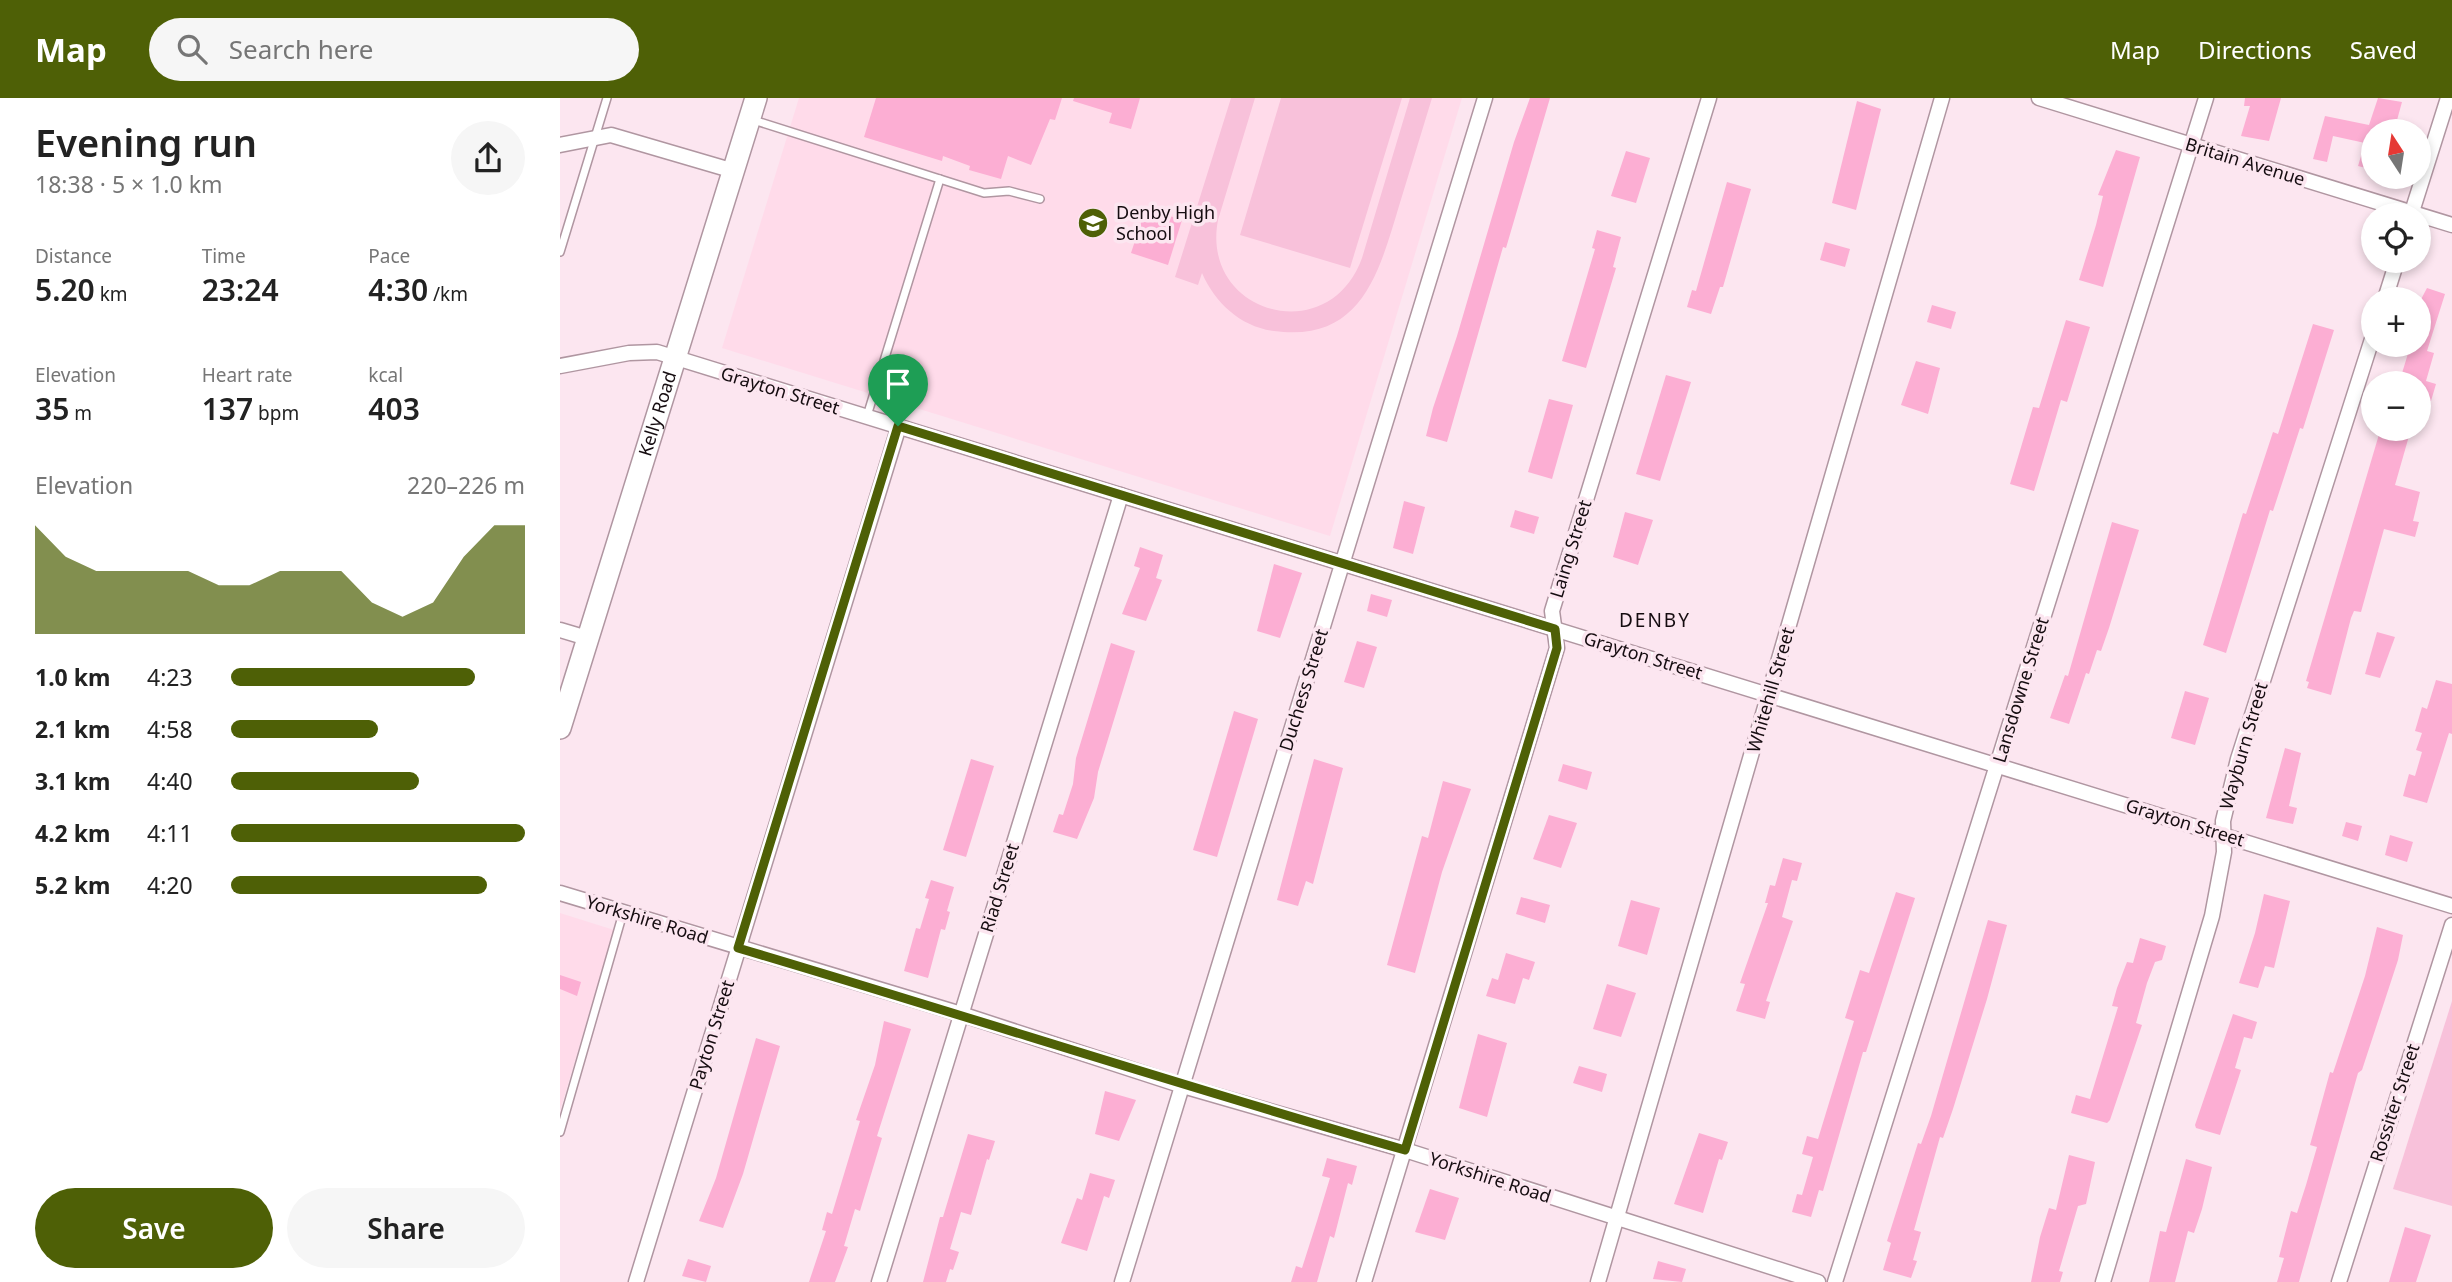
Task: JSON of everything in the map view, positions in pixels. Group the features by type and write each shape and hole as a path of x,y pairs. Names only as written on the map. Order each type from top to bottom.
{"street":[{"name":"Kelly Road","path":"560,728 756,98"},
{"name":"Duchess Street","path":"1122,1282 1485,98"},
{"name":"Laing Street","path":"1364,1282 1557,648 1552,611 1709,98"},
{"name":"Whitehill Street","path":"1598,1282 1942,98"},
{"name":"Britain Avenue","path":"2039,98 2377,203"},
{"name":"Lansdowne Street","path":"1835,1282 2206,98"},
{"path":"2415,203 2448,98"},
{"path":"560,145 611,135 734,171"},
{"name":"Britain Avenue","path":"2431,219 2452,225"},
{"name":"Grayton Street","path":"560,366 629,353 657,352 2452,906"},
{"name":"Wayburn Street","path":"2103,1282 2212,916 2224,852 2222,821 2238,760 2366,357"},
{"name":"Payton Street","path":"636,1282 898,426"},
{"name":"Riad Street","path":"878,1282 1121,495"},
{"path":"560,630 587,638"},
{"name":"Yorkshire Road","path":"560,893 961,1014 1183,1086 1405,1150 1617,1220 1818,1282"},
{"name":"Rossiter Street","path":"2339,1282 2452,925"}],"lane":[{"path":"560,252 607,98"},
{"path":"750,119 984,193 1009,191 1040,199"},
{"path":"867,417 940,179"},
{"path":"560,1132 623,913"}],"shaded area":[{"name":"Denby High School","path":"799,98 1462,98 1330,536 722,348"},
{"path":"1231,98 1255,98 1218,220 1218,252 1228,279 1247,298 1271,309 1297,311 1323,304 1346,287 1362,258 1410,98 1432,98 1374,278 1362,298 1347,314 1328,326 1304,332 1262,329 1230,312 1214,294 1202,273 1198,285 1175,277"},
{"path":"1281,98 1402,98 1350,268 1240,235"},
{"path":"560,913 614,930 560,1111"},
{"path":"2452,1001 2452,1206 2393,1189"}],"building":[{"path":"876,98 1062,98 1055,120 1050,119 1031,165 1008,156 1001,179 969,170 970,166 943,156 942,161 864,137"},
{"path":"1074,98 1140,98 1131,129 1109,123 1112,113 1073,101"},
{"path":"1530,98 1550,98 1506,248 1503,247 1447,442 1426,436 1514,142"},
{"path":"2245,98 2281,98 2269,141 2241,136 2250,106 2244,106"},
{"path":"2378,98 2402,102 2397,119 2371,119"},
{"path":"1857,101 1881,109 1856,210 1832,203"},
{"path":"2325,116 2361,123 2361,142 2333,136 2327,162 2313,159"},
{"path":"2116,150 2140,157 2103,287 2079,280 2103,196 2098,195"},
{"path":"1626,151 1650,158 1636,203 1611,196"},
{"path":"1727,182 1751,189 1723,287 1720,287 1711,314 1687,307 1692,290 1696,291"},
{"path":"1146,208 1182,220 1168,265 1131,253"},
{"path":"1597,230 1621,237 1613,267 1616,268 1586,368 1562,361 1595,249 1592,248"},
{"path":"1825,242 1850,249 1845,267 1820,260"},
{"path":"2431,289 2445,294 2431,338"},
{"path":"1932,305 1956,312 1951,329 1927,322"},
{"path":"2066,320 2090,327 2067,402 2061,400 2034,491 2010,484 2033,407 2039,408"},
{"path":"2313,324 2334,330 2303,429 2300,428 2273,511 2270,510 2226,653 2203,645 2243,513 2246,514 2273,432 2278,434"},
{"path":"2431,352 2434,353 2429,371 2403,371 2407,357 2431,357"},
{"path":"1916,361 1940,368 1928,414 1901,405"},
{"path":"1666,375 1691,382 1660,481 1636,474"},
{"path":"2431,382 2436,384 2431,401"},
{"path":"1549,399 1573,405 1552,479 1528,472"},
{"path":"2377,441 2408,441 2395,485 2420,492 2413,521 2419,522 2415,537 2384,529 2361,612 2354,611 2351,618 2331,695 2307,688 2309,682 2306,681"},
{"path":"1404,501 1425,507 1413,554 1393,548"},
{"path":"1515,510 1539,517 1534,534 1510,527"},
{"path":"1625,512 1653,520 1638,565 1613,557"},
{"path":"2112,522 2139,530 2101,651 2097,650 2089,674 2086,673 2069,724 2050,718 2065,675 2068,676"},
{"path":"1140,547 1163,555 1156,578 1162,580 1146,621 1122,614 1140,568 1134,566"},
{"path":"1274,564 1302,573 1280,638 1257,631"},
{"path":"1371,594 1392,600 1387,617 1367,611"},
{"path":"2377,632 2395,637 2380,678 2365,674"},
{"path":"1357,641 1377,647 1364,688 1344,682"},
{"path":"1111,643 1135,651 1098,772 1094,798 1077,839 1053,832 1059,814 1063,815 1073,784 1076,758"},
{"path":"2436,680 2452,684 2452,734 2449,733 2427,803 2403,796 2409,774 2415,776 2422,752 2416,750 2422,733 2415,731 2422,707 2427,709"},
{"path":"2185,691 2209,698 2195,745 2171,738"},
{"path":"1234,711 1258,719 1217,857 1193,850"},
{"path":"2285,748 2301,753 2289,806 2297,808 2293,824 2266,818"},
{"path":"971,759 994,766 966,857 943,850"},
{"path":"1314,759 1343,768 1313,884 1306,881 1298,906 1277,900"},
{"path":"1563,764 1592,772 1587,790 1558,781"},
{"path":"1443,781 1471,789 1442,872 1415,973 1387,965 1422,836 1428,838"},
{"path":"1549,815 1577,823 1561,868 1533,859"},
{"path":"2346,822 2362,826 2358,841 2342,836"},
{"path":"2390,835 2413,842 2407,862 2385,855"},
{"path":"1783,858 1802,863 1797,881 1792,880 1782,917 1793,921 1766,1001 1770,1002 1765,1019 1736,1011 1745,984 1740,983 1768,903 1765,903 1770,885 1775,886"},
{"path":"931,880 954,887 945,930 941,929 928,978 904,971 916,928 920,929 929,899 925,898"},
{"path":"1896,892 1915,898 1866,1052 1863,1052 1823,1191 1819,1190 1811,1217 1792,1212 1797,1194 1802,1195 1813,1157 1802,1154 1807,1136 1818,1139 1854,1021 1845,1018 1860,970 1869,973"},
{"path":"2264,894 2290,901 2274,968 2265,966 2258,988 2239,983"},
{"path":"1521,897 1550,905 1545,923 1516,914"},
{"path":"1631,900 1660,908 1647,955 1618,946"},
{"path":"1988,920 2007,925 1987,999 1953,1109 1943,1138 1940,1137 1914,1230 1921,1232 1913,1260 1917,1261 1911,1278 1883,1270 1891,1243 1887,1241 1918,1143 1921,1144 1931,1116"},
{"path":"2377,927 2403,935 2398,960 2362,1070 2358,1073 2299,1282 2277,1282 2284,1258 2279,1257 2291,1211 2297,1213 2317,1147 2310,1145 2330,1072 2333,1073 2365,976"},
{"path":"2140,938 2166,946 2162,960 2155,962 2147,983 2136,1023 2142,1025 2110,1120 2107,1123 2071,1113 2076,1095 2090,1099 2118,1007 2112,1006 2117,988 2127,962 2133,963"},
{"path":"1506,953 1535,962 1529,980 1523,978 1515,1004 1486,996 1492,978 1498,980"},
{"path":"560,975 581,982 577,996 560,989"},
{"path":"1607,984 1636,993 1621,1037 1593,1029"},
{"path":"2233,1014 2257,1022 2252,1039 2244,1037 2235,1068 2241,1070 2220,1135 2196,1128 2195,1125"},
{"path":"884,1021 911,1029 877,1136 882,1138 860,1211 855,1209 844,1246 848,1247 835,1282 809,1282 826,1231 822,1230 827,1212 832,1214 860,1121 856,1120 875,1065"},
{"path":"1478,1034 1507,1043 1487,1117 1459,1108"},
{"path":"756,1038 780,1046 743,1174 723,1228 699,1221 716,1178"},
{"path":"1579,1066 1607,1074 1602,1092 1573,1083"},
{"path":"1105,1091 1136,1100 1119,1141 1095,1134"},
{"path":"1699,1133 1728,1142 1722,1160 1719,1159 1703,1213 1674,1204"},
{"path":"968,1134 995,1141 971,1215 961,1212 950,1249 959,1252 953,1270 950,1269 946,1282 923,1282 940,1217 943,1217"},
{"path":"2069,1155 2095,1162 2086,1204 2078,1206 2059,1271 2063,1272 2060,1282 2031,1282 2040,1237 2049,1208 2056,1210"},
{"path":"1327,1158 1357,1166 1352,1185 1348,1183 1334,1238 1330,1236 1317,1282 1291,1282 1296,1266 1302,1268 1330,1178 1322,1176"},
{"path":"2186,1159 2212,1167 2202,1209 2194,1233 2188,1231 2175,1282 2149,1282 2160,1231 2166,1232"},
{"path":"1090,1173 1115,1180 1109,1198 1104,1196 1087,1251 1061,1243 1077,1198 1082,1200"},
{"path":"1430,1189 1459,1198 1445,1240 1415,1232"},
{"path":"2405,1227 2431,1235 2416,1282 2389,1282"},
{"path":"688,1259 711,1266 706,1282 682,1276"},
{"path":"1658,1261 1686,1269 1682,1282 1653,1279"}],"place":[{"name":"Denby High School","path":"1093,223"}],"district":[{"name":"DENBY","path":"1655,620"}],"route":[{"path":"898,426 1555,629 1557,648 1405,1150 1183,1086 961,1014 738,948 898,426"}]}
